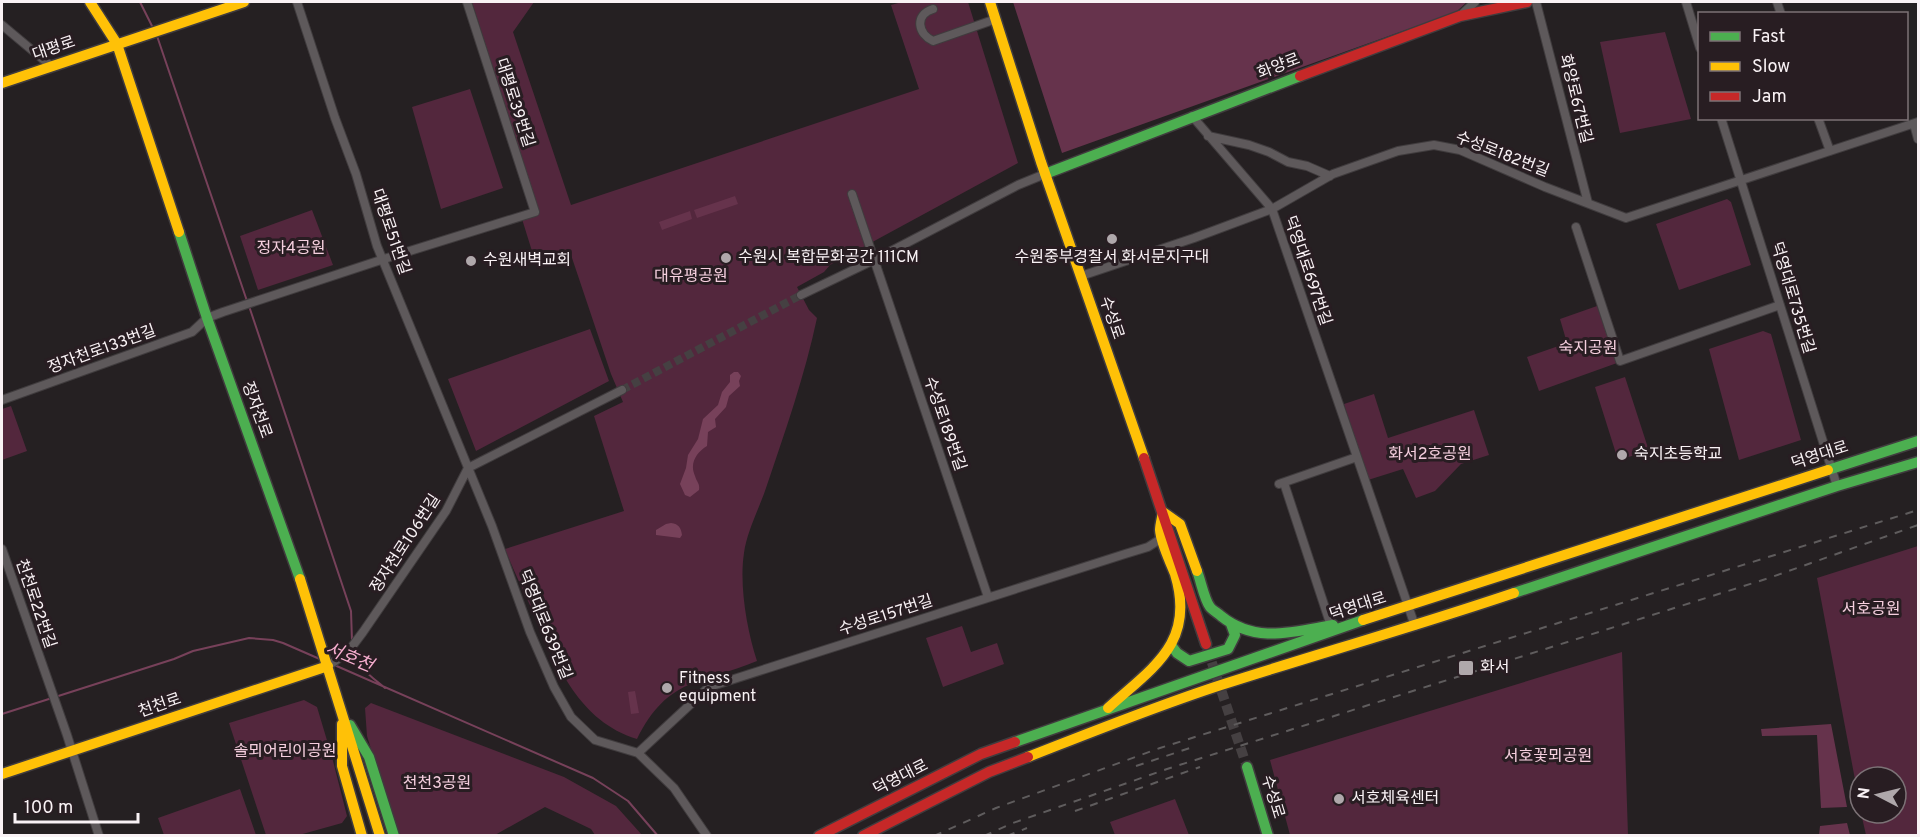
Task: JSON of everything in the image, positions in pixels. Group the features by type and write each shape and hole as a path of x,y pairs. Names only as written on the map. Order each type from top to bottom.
{"main road":[{"name":"정자천로","path":"90,2 117,44 207,318 310,608 380,836"},
{"name":"대평로","path":"2,83 244,2"},
{"name":"수성로","path":"990,2 1045,174 1163,512 1206,644"},
{"name":"화양로","path":"1045,174 1191,116 1460,16 1527,2"},
{"name":"덕영대로","path":"819,836 981,754 1332,628 1408,606 1918,441"},
{"name":"덕영대로","path":"863,836 989,772 1117,722 1219,686 1415,626 1837,486 1918,462"},
{"path":"1105,710 1171,645 1182,611 1180,594 1160,531 1163,512 1180,524 1210,607 1231,624 1257,634 1281,634 1332,628"},
{"path":"1171,645 1177,653 1189,661 1228,649 1235,635 1231,624"},
{"name":"천천로","path":"2,774 328,666"},
{"path":"342,711 342,766 362,836"},
{"path":"342,711 369,757 394,836"},
{"name":"수성로","path":"1247,767 1268,836"}],"street":[{"name":"대평로51번길","path":"297,2 356,174 377,246 468,468"},
{"name":"대평로39번길","path":"467,2 536,212"},
{"path":"1460,16 1475,2"},
{"name":"화양로67번길","path":"1536,2 1588,203"},
{"path":"1686,2 1698,41"},
{"path":"933,9 922,15 920,30 926,38 933,41 996,19"},
{"path":"2,25 51,66"},
{"name":"덕영대로697번길","path":"1191,116 1272,209 1415,626"},
{"name":"덕영대로735번길","path":"1722,120 1837,486"},
{"path":"1819,120 1830,151"},
{"path":"1916,123 1918,140"},
{"name":"수성로182번길","path":"1081,276 1272,209 1330,176 1398,151 1434,145 1460,150 1626,218 1916,123"},
{"path":"1208,136 1249,145 1288,162 1307,166 1330,176"},
{"path":"801,295 1018,185 1045,174"},
{"name":"수성로189번길","path":"852,194 988,597"},
{"name":"정자천로133번길","path":"2,400 192,332 207,318 223,312 536,212"},
{"path":"1576,227 1620,361 1780,306"},
{"path":"468,468 622,390"},
{"path":"1332,628 1281,484 1357,457"},
{"name":"정자천로106번길","path":"328,666 348,652 363,632 446,511 468,468"},
{"name":"덕영대로639번길","path":"468,468 549,678 571,717 595,740 638,753 674,789 707,836"},
{"name":"수성로157번길","path":"638,753 709,687 1148,547 1162,538"},
{"name":"천천로22번길","path":"2,549 99,836"}],"green space":[{"name":"대유평공원","path":"472,2 534,2 513,32 571,205 919,89 891,5 902,2 968,2 1018,163 830,265 824,272 797,287 809,310 817,318 794,403 766,488 750,528 744,553 745,608 757,661 703,679 674,693 661,704 637,739 617,731 600,719 585,706 573,690 552,654 505,549 624,511 594,416 623,402 611,374 570,252 536,264 522,219 539,213"},
{"path":"1665,32 1691,119 1620,133 1600,42"},
{"path":"470,89 503,188 441,209 412,107"},
{"path":"1727,199 1731,202 1751,265 1679,290 1656,224"},
{"name":"정자4공원","path":"312,210 333,265 258,290 240,236"},
{"name":"숙지공원","path":"1597,306 1617,363 1539,391 1527,357 1567,343 1560,319"},
{"path":"590,329 609,381 476,451 448,379"},
{"path":"1763,331 1771,334 1801,440 1739,460 1709,349"},
{"path":"1625,377 1649,451 1618,460 1595,387"},
{"name":"화서2호공원","path":"1374,394 1388,438 1474,410 1489,455 1461,464 1435,491 1416,498 1403,469 1368,480 1344,404"},
{"path":"11,406 27,451 2,460 2,409"},
{"name":"서호공원","path":"1918,546 1918,835 1866,835 1864,825 1908,825 1908,765 1852,765 1817,578"},
{"path":"962,626 971,652 997,643 1004,664 943,687 926,638"},
{"name":"서호꽃뫼공원","path":"1622,652 1628,835 1290,835 1270,760"},
{"name":"솔뫼어린이공원","path":"304,700 317,707 347,816 342,823 299,835 266,835 229,723"},
{"name":"천천3공원","path":"371,703 564,777 616,806 642,835 595,835 591,829 545,807 495,835 398,835 367,736 365,708"},
{"path":"240,789 256,835 164,835 158,818"},
{"path":"1175,799 1189,835 1115,835 1110,822"}],"shaded area":[{"path":"1013,2 1467,2 1456,12 1062,153"},
{"path":"735,196 738,204 697,218 694,210"},
{"path":"690,211 692,219 662,230 659,222"},
{"path":"738,372 741,376 740,386 729,396 726,407 715,419 716,427 708,432 707,446 695,458 693,471 699,484 699,490 690,497 685,495 680,484 688,455 698,439 703,419 718,405 722,392 730,382 730,375"},
{"path":"671,523 680,528 682,535 680,538 656,535 656,530"},
{"path":"635,691 639,713 631,714 628,692"},
{"path":"1831,724 1847,807 1821,808 1817,735 1762,736 1761,729"},
{"path":"1847,823 1850,835 1819,835 1820,826"}],"waterway":[{"path":"140,2 153,28"},
{"path":"157,36 247,301"},
{"path":"249,306 351,611 352,641"},
{"name":"서호천","path":"2,714 193,651 249,638 283,643 322,660"},
{"path":"354,649 361,666 385,688"},
{"name":"서호천","path":"332,664 593,778 628,801 658,836"}],"tunnel":[{"path":"622,390 801,295"},
{"path":"1207,648 1247,767"}],"railway":[{"path":"934,836 996,808 1160,748 1918,510"},
{"path":"984,836 1013,823 1167,769 1769,578 1918,525"},
{"path":"1136,766 1190,748"},
{"path":"1075,811 1200,767"},
{"path":"1007,836 1027,828"}],"traffic: fast":[{"path":"1045,174 1300,76"},
{"path":"179,232 207,318 300,579"},
{"path":"1828,470 1918,441"},
{"path":"1514,593 1837,486 1918,462"},
{"path":"1197,571 1211,608 1234,625 1261,633 1275,634 1333,625"},
{"path":"1015,742 1363,620"},
{"path":"1171,645 1177,653 1189,661 1228,649 1235,635 1231,624"},
{"path":"350,725 369,757 394,836"},
{"path":"1247,767 1268,836"}],"traffic: slow":[{"path":"90,2 117,44 179,232"},
{"path":"2,83 244,2"},
{"path":"990,2 1041,162 1144,458"},
{"path":"1363,620 1828,470"},
{"path":"1108,708 1155,666 1175,636 1180,618 1180,598 1175,574 1161,535 1163,512 1180,524 1197,571"},
{"path":"300,579 380,836"},
{"path":"1028,757 1197,693 1514,593"},
{"path":"2,774 328,666"},
{"path":"342,724 342,766 362,836"}],"traffic: jam":[{"path":"1300,76 1460,16 1527,2"},
{"path":"1144,458 1206,644"},
{"path":"819,836 981,754 1015,742"},
{"path":"863,836 989,772 1028,757"}],"place":[{"name":"수원중부경찰서 화서문지구대","path":"1112,239"},
{"name":"수원시 복합문화공간 111CM","path":"726,258"},
{"name":"수원새벽교회","path":"471,261"},
{"name":"숙지초등학교","path":"1622,455"},
{"name":"화서","path":"1466,668"},
{"name":"Fitness equipment","path":"667,688"},
{"name":"서호체육센터","path":"1339,799"}]}
